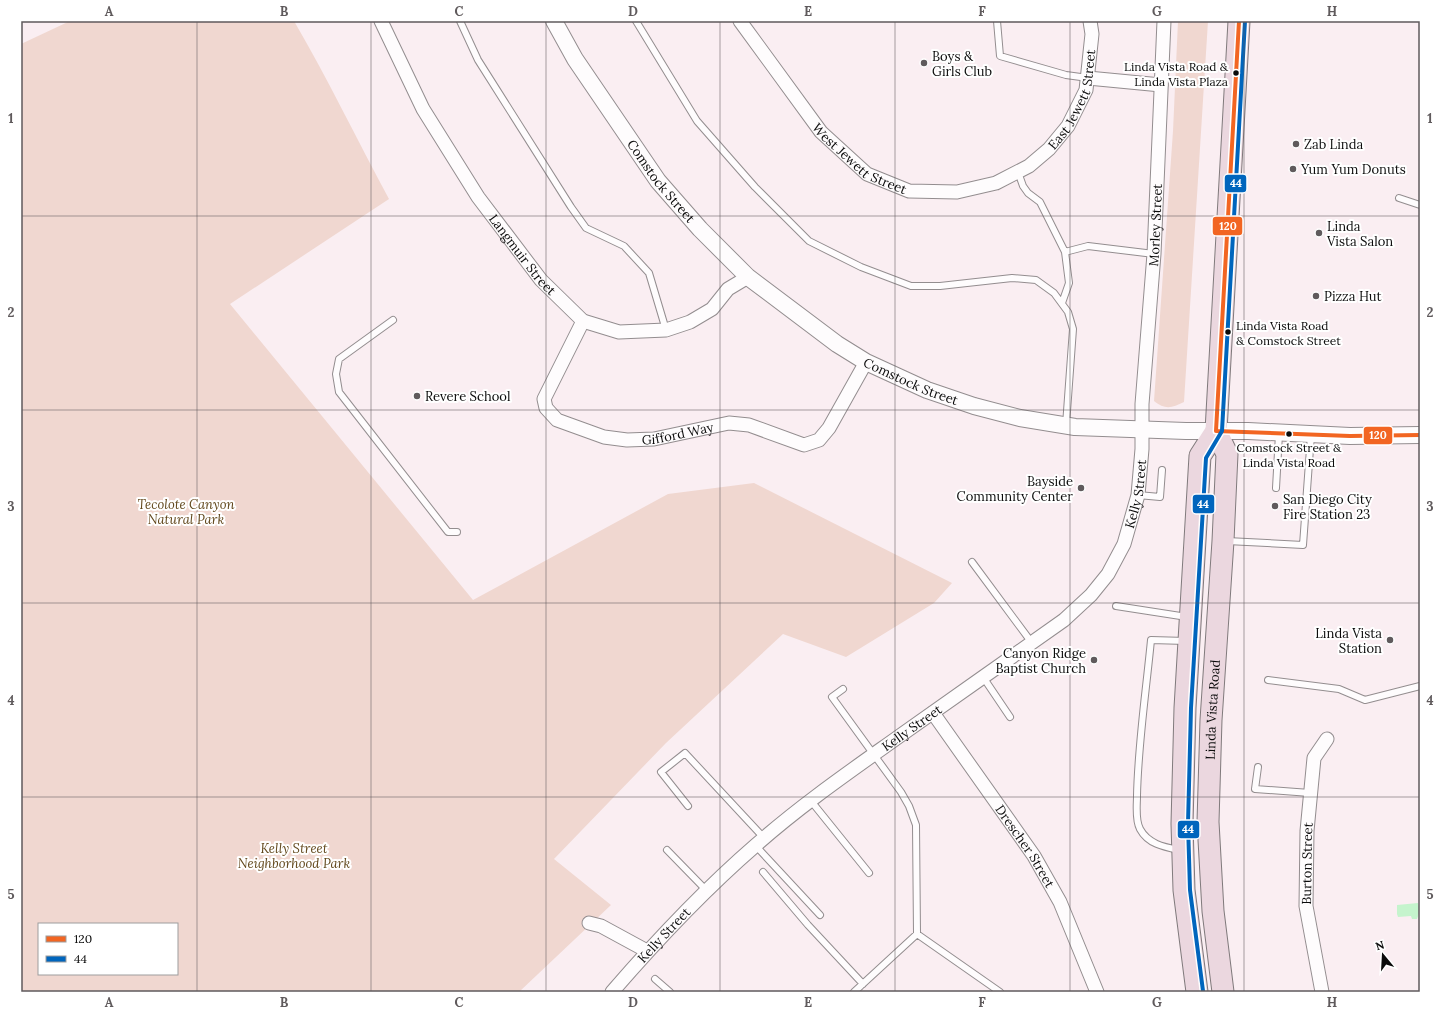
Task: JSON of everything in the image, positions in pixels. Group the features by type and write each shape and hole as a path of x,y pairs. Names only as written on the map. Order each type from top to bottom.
{"main road":[{"name":"Linda Vista Road","path":"1222,992 1213,911 1208,792 1227,454 1216,431 1239,21"},
{"name":"Linda Vista Road","path":"1196,992 1184,890 1182,851 1182,781 1200,456 1216,431"}],"street":[{"name":"Langmuir Street","path":"381,21 424,109 478,196 541,280 583,321 619,332 666,330 690,322 712,308 728,290 748,277"},
{"name":"Comstock Street","path":"554,21 575,59 658,181 700,228 748,277 837,344 866,362 928,390 974,406 1020,418 1066,426 1142,430 1312,435 1420,435"},
{"name":"West Jewett Street","path":"740,21 821,132 867,174 909,191 957,192 996,183 1023,169"},
{"name":"East Jewett Street","path":"1023,169 1050,148 1068,126 1086,90 1092,34 1090,21"},
{"name":"Morley Street","path":"1142,430 1142,404 1154,254 1160,85 1164,21"},
{"path":"1088,78 1160,85"},
{"name":"Gifford Way","path":"583,321 544,399 546,408 557,420 604,437 627,440 654,438 729,423 749,425 804,445 819,440 829,428 866,362"},
{"name":"Kelly Street","path":"612,992 647,951 706,890 760,842 811,800 1064,620 1091,595 1108,574 1124,544 1138,495 1142,430"},
{"name":"Drescher Street","path":"933,713 1034,856 1060,902 1097,992"},
{"name":"Burton Street","path":"1322,992 1306,906 1307,831 1314,758 1327,739"},
{"path":"589,923 601,926 647,951"}],"lane":[{"path":"460,21 478,60 586,228 624,246 649,273 666,330"},
{"path":"636,21 697,121 755,187 809,241 861,267 911,286 940,286 1012,278 1036,280 1054,293 1068,312 1074,329 1066,426"},
{"path":"997,21 1000,56 1066,75 1088,78"},
{"path":"1023,169 1022,186 1028,193 1040,202 1065,252 1069,283 1062,303"},
{"path":"1399,198 1420,205"},
{"path":"1065,252 1088,246 1154,254"},
{"path":"393,320 339,358 336,374 339,392 448,532 457,532"},
{"path":"1276,488 1279,433"},
{"path":"1223,541 1303,545 1312,435"},
{"path":"1138,495 1160,497 1162,470"},
{"path":"972,562 1032,643"},
{"path":"1116,606 1190,618"},
{"path":"1182,851 1162,847 1150,840 1140,829 1137,815 1138,777 1151,640 1189,641"},
{"path":"984,677 1010,717"},
{"path":"1268,680 1339,689 1365,700 1420,686"},
{"path":"843,689 832,697 909,806 916,825 917,934 854,992"},
{"path":"688,806 661,772 685,753 820,915"},
{"path":"1258,767 1255,789 1310,793"},
{"path":"811,800 869,873"},
{"path":"667,850 706,890"},
{"path":"763,872 808,925 863,984"},
{"path":"917,934 1000,992"},
{"path":"655,979 670,992"}],"green space":[{"name":"Tecolote Canyon Natural Park","path":"70,21 294,21 319,65 389,199 230,304 473,600 668,494 754,483 952,583 934,603 846,657 783,634 666,743 554,859 611,905 519,992 21,992 21,44"},
{"path":"1178,21 1208,21 1184,402 1176,406 1165,407 1154,401 1173,131"}],"shaded area":[{"path":"1418,903 1420,911 1417,919 1412,919 1411,916 1398,917 1397,905"}],"transit line":[{"name":"120","path":"1216,431 1239,21"},
{"name":"44","path":"1203,991 1190,890 1188,824 1191,708 1206,458 1222,431 1245,21"},
{"name":"120","path":"1216,431 1350,436 1420,435"}],"place":[{"name":"Boys & Girls Club","path":"924,63"},
{"name":"Linda Vista Road & Linda Vista Plaza","path":"1236,73"},
{"name":"Zab Linda","path":"1296,144"},
{"name":"Yum Yum Donuts","path":"1293,169"},
{"name":"Linda Vista Salon","path":"1319,233"},
{"name":"Pizza Hut","path":"1316,296"},
{"name":"Linda Vista Road & Comstock Street","path":"1228,332"},
{"name":"Revere School","path":"417,396"},
{"name":"Comstock Street & Linda Vista Road","path":"1289,434"},
{"name":"Bayside Community Center","path":"1081,488"},
{"name":"San Diego City Fire Station 23","path":"1275,506"},
{"name":"Linda Vista Station","path":"1390,640"},
{"name":"Canyon Ridge Baptist Church","path":"1094,660"}],"park label":[{"name":"Kelly Street Neighborhood Park","path":"294,856"}]}
